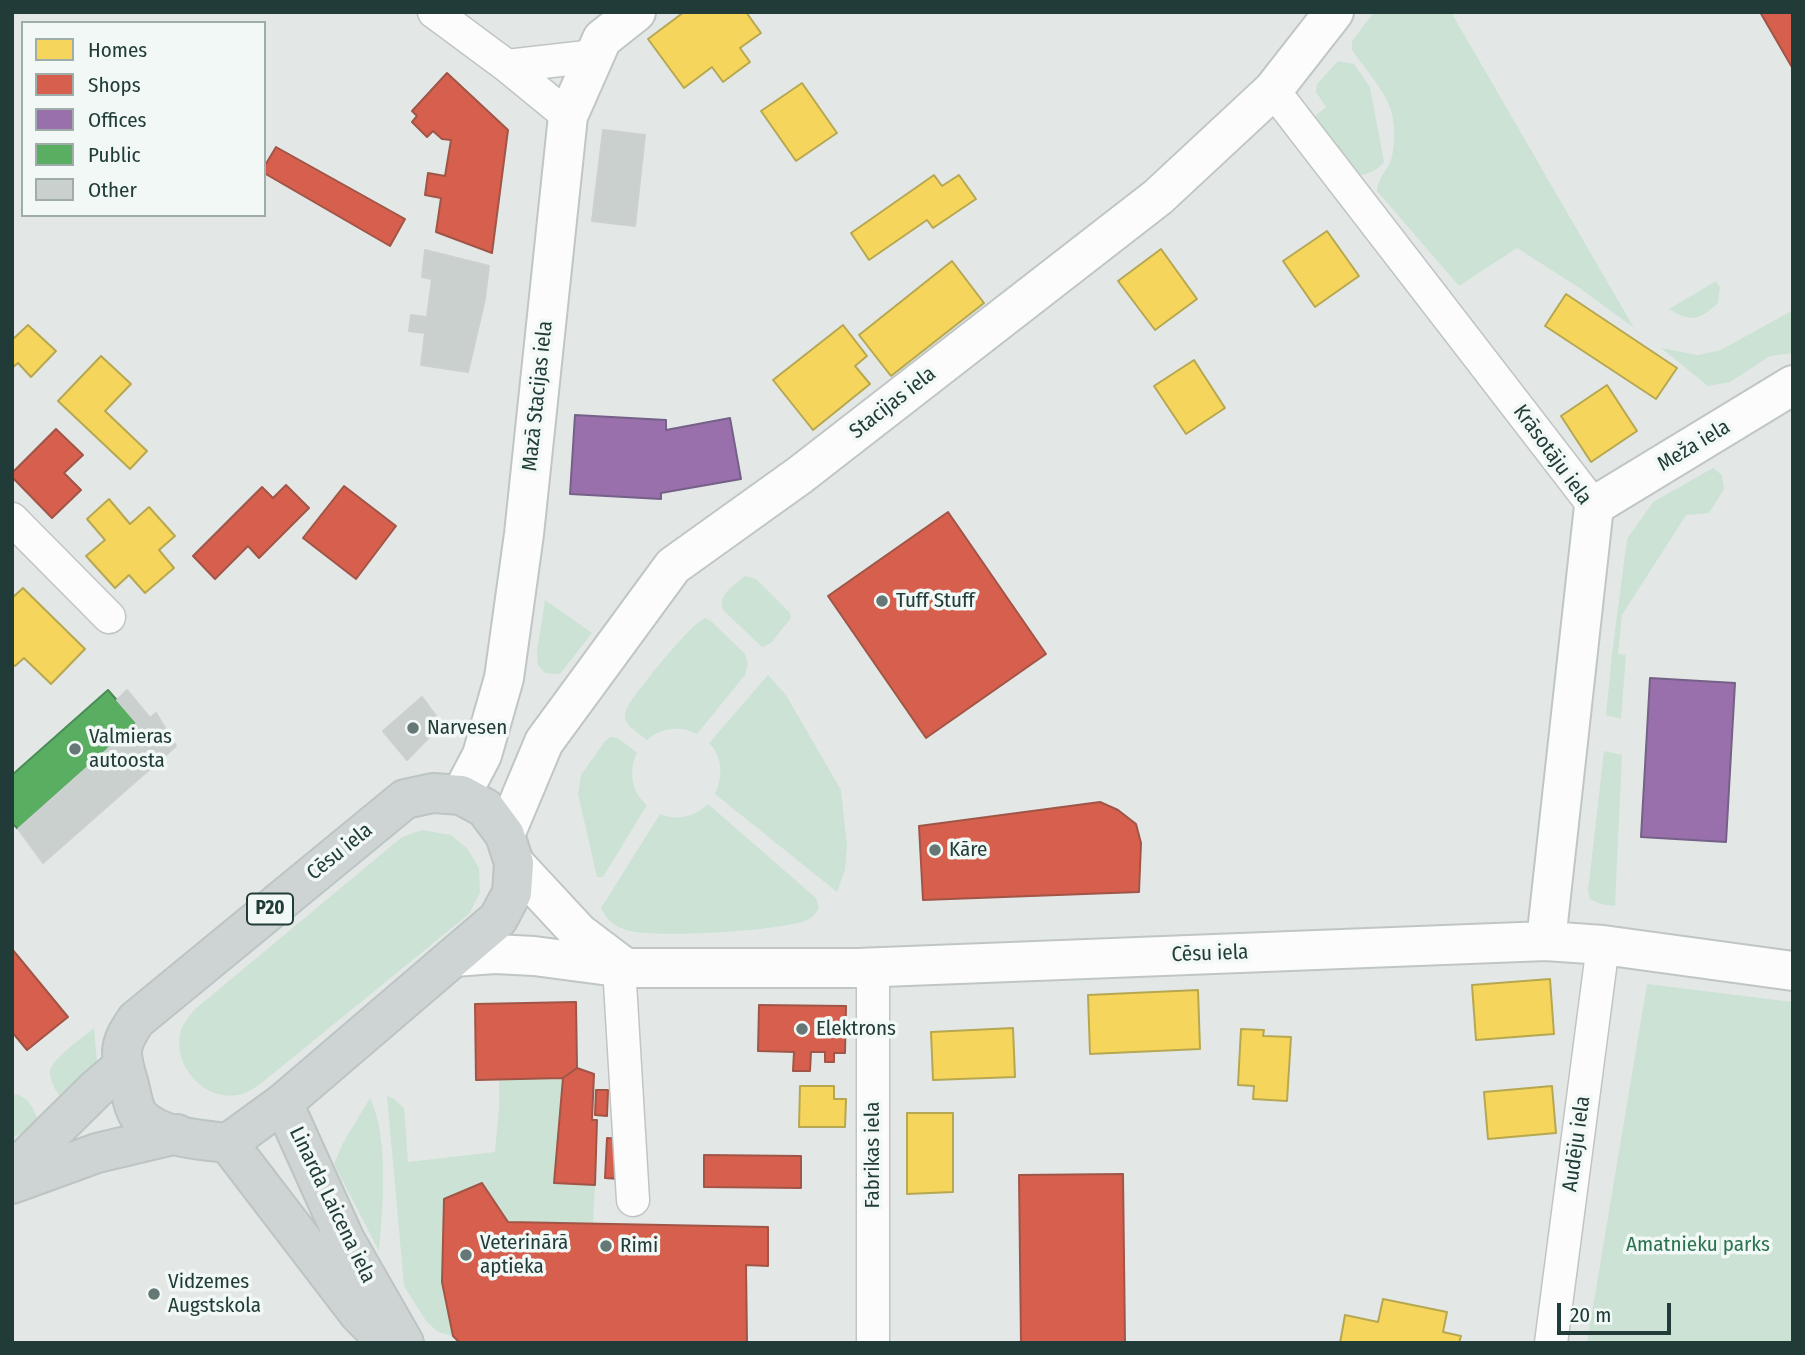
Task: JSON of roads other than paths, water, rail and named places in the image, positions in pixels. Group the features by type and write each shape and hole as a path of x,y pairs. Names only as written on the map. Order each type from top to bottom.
{"main road":[{"name":"Cēsu iela","path":"228,1143 198,1140 158,1129 138,1115 123,1066 122,1040 135,1020 405,799 433,793 461,795"},
{"path":"228,1143 283,1103 498,919 512,893 510,849 485,808 461,795"},
{"path":"12,1172 123,1066"},
{"name":"Linarda Laicena iela","path":"283,1103 345,1240 404,1343"},
{"name":"Cēsu iela","path":"12,1184 97,1153 177,1134"},
{"name":"Linarda Laicena iela","path":"228,1143 359,1314 388,1343"}],"street":[{"path":"434,12 568,116"},
{"name":"Mazā Stacijas iela","path":"461,795 482,755 504,678 524,534 568,116 603,39 636,12"},
{"name":"Stacijas iela","path":"510,849 544,741 673,566 800,475 1158,197 1273,90 1334,12"},
{"path":"507,66 595,55"},
{"name":"Krāsotāju iela","path":"1273,90 1594,506 1546,941"},
{"name":"Meža iela","path":"1594,506 1793,386"},
{"path":"12,519 109,617"},
{"path":"510,849 579,933 623,975 633,1200"},
{"name":"Cēsu iela","path":"454,957 495,954 534,956 623,975 873,968 1546,941 1603,945 1793,971"},
{"name":"Audēju iela","path":"1551,1343 1603,945"},
{"name":"Fabrikas iela","path":"873,968 873,1343"}],"place":[{"name":"Tuff Stuff","path":"882,601"},
{"name":"Narvesen","path":"413,728"},
{"name":"Valmieras autoosta","path":"75,749"},
{"name":"Kāre","path":"935,850"},
{"name":"Elektrons","path":"802,1029"},
{"name":"Rimi","path":"606,1246"},
{"name":"Veterinārā aptieka","path":"466,1255"},
{"name":"Vidzemes Augstskola","path":"154,1294"}],"park label":[{"name":"Amatnieku parks","path":"1698,1245"}]}
